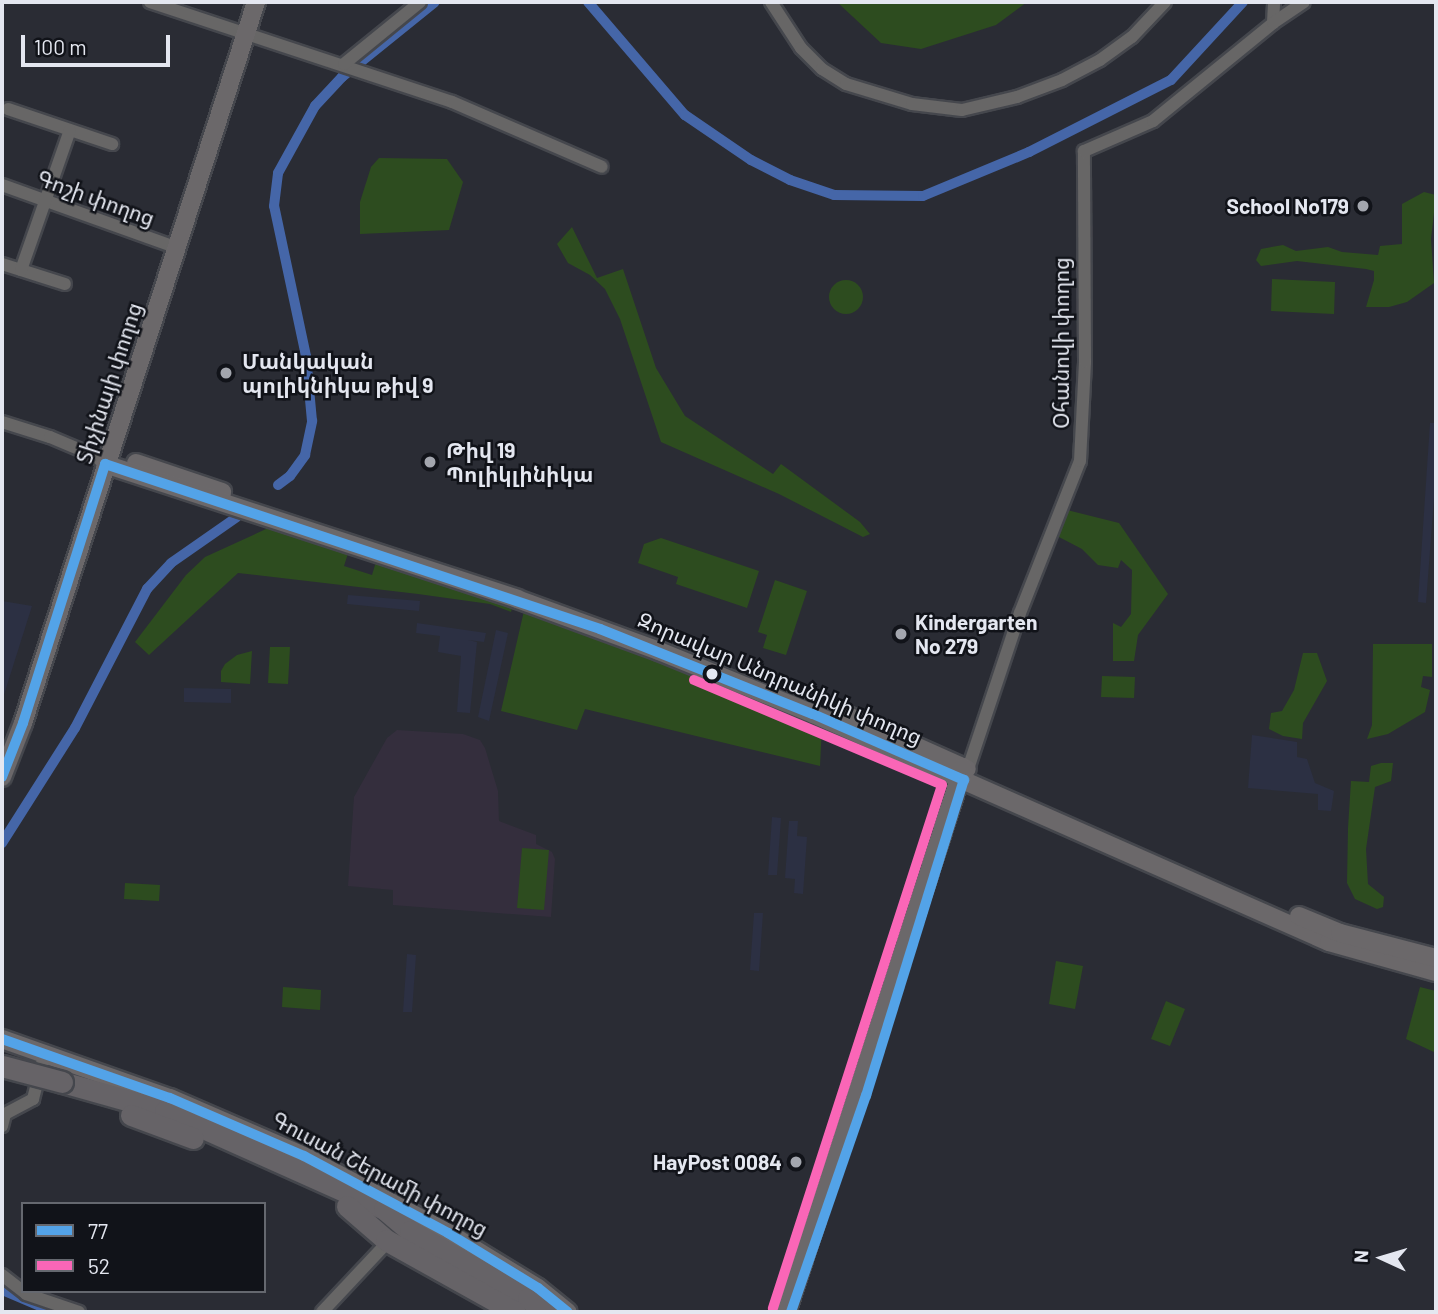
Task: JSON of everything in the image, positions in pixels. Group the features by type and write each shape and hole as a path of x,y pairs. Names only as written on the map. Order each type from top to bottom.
{"highway":[{"path":"2,1066 275,1172 347,1206 386,1240 515,1312"},
{"path":"2,1079 60,1088 165,1111 401,1213 410,1231 528,1298 545,1312"},
{"path":"347,1206 401,1213"}],"main road":[{"name":"Տիչինայի փողոց","path":"2,777 23,723 103,458 177,248 256,2"},
{"name":"Զորավար Անդրանիկի փողոց","path":"103,458 518,595 733,675 1340,933 1436,958"},
{"name":"Զորավար Անդրանիկի փողոց","path":"963,773 1329,942 1436,972"},
{"name":"Օհանովի փողոց","path":"789,1312 866,1096 963,773"},
{"name":"Գուսան Շերամի փողոց","path":"6,1040 45,1052 241,1128 315,1162 538,1288 568,1312"}],"street":[{"path":"150,2 369,72 452,102 602,167"},
{"path":"344,64 420,2"},
{"path":"771,2 801,48 822,69 845,84 912,104 962,110 1017,97 1062,80 1100,60 1132,37 1165,2"},
{"path":"1273,23 1274,2"},
{"name":"Օհանովի փողոց","path":"963,773 1043,548 1070,491 1080,461 1084,436 1084,151 1153,121 1273,23 1304,2"},
{"path":"8,109 112,144"},
{"path":"21,270 70,130"},
{"name":"Գոշի փողոց","path":"2,185 177,248"},
{"path":"2,264 65,284"},
{"path":"2,422 103,458"},
{"path":"2,1126 5,1114 33,1098 45,1052"},
{"path":"322,1312 383,1247"},
{"path":"2,1275 21,1290"},
{"path":"25,1293 79,1312"}],"shaded area":[{"path":"1430,423 1436,423 1436,472 1426,603 1418,602"},
{"path":"348,595 420,601 419,611 347,604"},
{"path":"2,601 32,606 2,701"},
{"path":"417,623 486,633 484,642 468,640 477,642 470,713 457,712 461,656 438,652 440,636 416,633"},
{"path":"496,630 508,633 489,721 478,717"},
{"path":"184,688 231,689 231,703 184,702"},
{"path":"397,730 463,734 480,740 498,791 499,821 536,835 536,844 552,852 555,859 551,917 393,905 393,890 348,886 354,797 387,738"},
{"path":"1252,735 1297,742 1297,757 1307,759 1315,783 1334,791 1331,811 1318,810 1318,794 1248,788"},
{"path":"772,817 781,818 777,875 768,875"},
{"path":"789,821 798,821 797,836 807,837 803,894 794,893 795,879 785,878"},
{"path":"754,913 763,913 759,971 750,970"},
{"path":"407,954 416,955 412,1012 403,1012"}],"green space":[{"path":"837,2 1027,2 996,25 921,49 881,43"},
{"path":"379,158 447,159 463,182 449,230 360,234 360,202 371,167"},
{"path":"1424,192 1436,195 1431,239 1434,283 1407,302 1389,307 1366,307 1374,271 1297,261 1261,266 1256,260 1261,249 1283,245 1296,251 1328,247 1342,252 1378,255 1380,246 1402,244 1402,204"},
{"path":"572,227 597,278 623,269 656,368 685,416 773,474 781,464 860,522 870,534 863,537 779,494 661,442 620,319 605,289 590,275 568,263 557,244"},
{"path":"1272,279 1335,282 1334,314 1271,311"},
{"path":"846,280 858,285 863,297 858,309 846,314 834,309 829,297 834,285"},
{"path":"1067,510 1119,523 1168,594 1138,635 1134,661 1113,661 1113,623 1121,627 1131,614 1132,570 1121,560 1118,568 1098,565 1082,549 1057,536"},
{"path":"277,524 351,544 344,566 372,575 379,552 515,597 511,612 490,604 238,573 149,655 135,642 186,575 205,557"},
{"path":"661,538 759,571 747,608 676,584 678,577 638,563 644,544"},
{"path":"775,580 807,591 786,655 763,648 767,635 758,632"},
{"path":"526,602 822,724 820,766 585,709 577,730 501,711"},
{"path":"1373,644 1432,644 1432,677 1423,676 1421,687 1430,690 1425,712 1388,734 1367,739 1372,725"},
{"path":"270,647 290,647 288,684 268,683"},
{"path":"252,651 250,684 221,682 221,671 225,664 237,655"},
{"path":"1303,653 1317,653 1327,681 1303,723 1302,739 1283,736 1269,729 1271,713 1282,711 1294,690"},
{"path":"1102,676 1135,677 1134,698 1101,697"},
{"path":"1393,763 1391,781 1375,787 1366,849 1368,884 1384,897 1383,907 1377,909 1355,899 1347,883 1348,828 1351,781 1369,782 1371,766"},
{"path":"522,848 549,850 544,910 517,908"},
{"path":"125,883 160,885 159,901 124,899"},
{"path":"1056,961 1083,966 1075,1009 1049,1004"},
{"path":"283,987 321,990 320,1010 282,1007"},
{"path":"1420,987 1436,991 1436,1053 1406,1039"},
{"path":"1166,1001 1185,1009 1170,1046 1151,1039"}],"waterway":[{"path":"278,485 290,476 305,455 312,421 306,356 274,206 278,173 315,106 342,77 435,2"},
{"path":"588,2 685,115 751,160 790,180 834,195 923,196 1029,152 1171,80 1243,2"},
{"path":"2,843 75,728 147,589 171,563 237,517"},
{"path":"2,1290 54,1312"}],"transit line":[{"name":"77","path":"105,464 600,629 813,714 964,780"},
{"name":"77","path":"2,777 23,723 105,464"},
{"name":"52","path":"694,680 942,785 773,1308"},
{"name":"77","path":"791,1312 866,1096 964,780"},
{"name":"77","path":"2,1039 170,1098 304,1156 448,1233 538,1288 568,1312"}],"place":[{"name":"School No179","path":"1363,206"},
{"name":"Մանկական պոլիկնիկա թիվ 9","path":"226,373"},
{"name":"Թիվ 19 Պոլիկլինիկա","path":"430,462"},
{"name":"Kindergarten No 279","path":"901,634"},
{"name":"HayPost 0084","path":"796,1162"}]}
